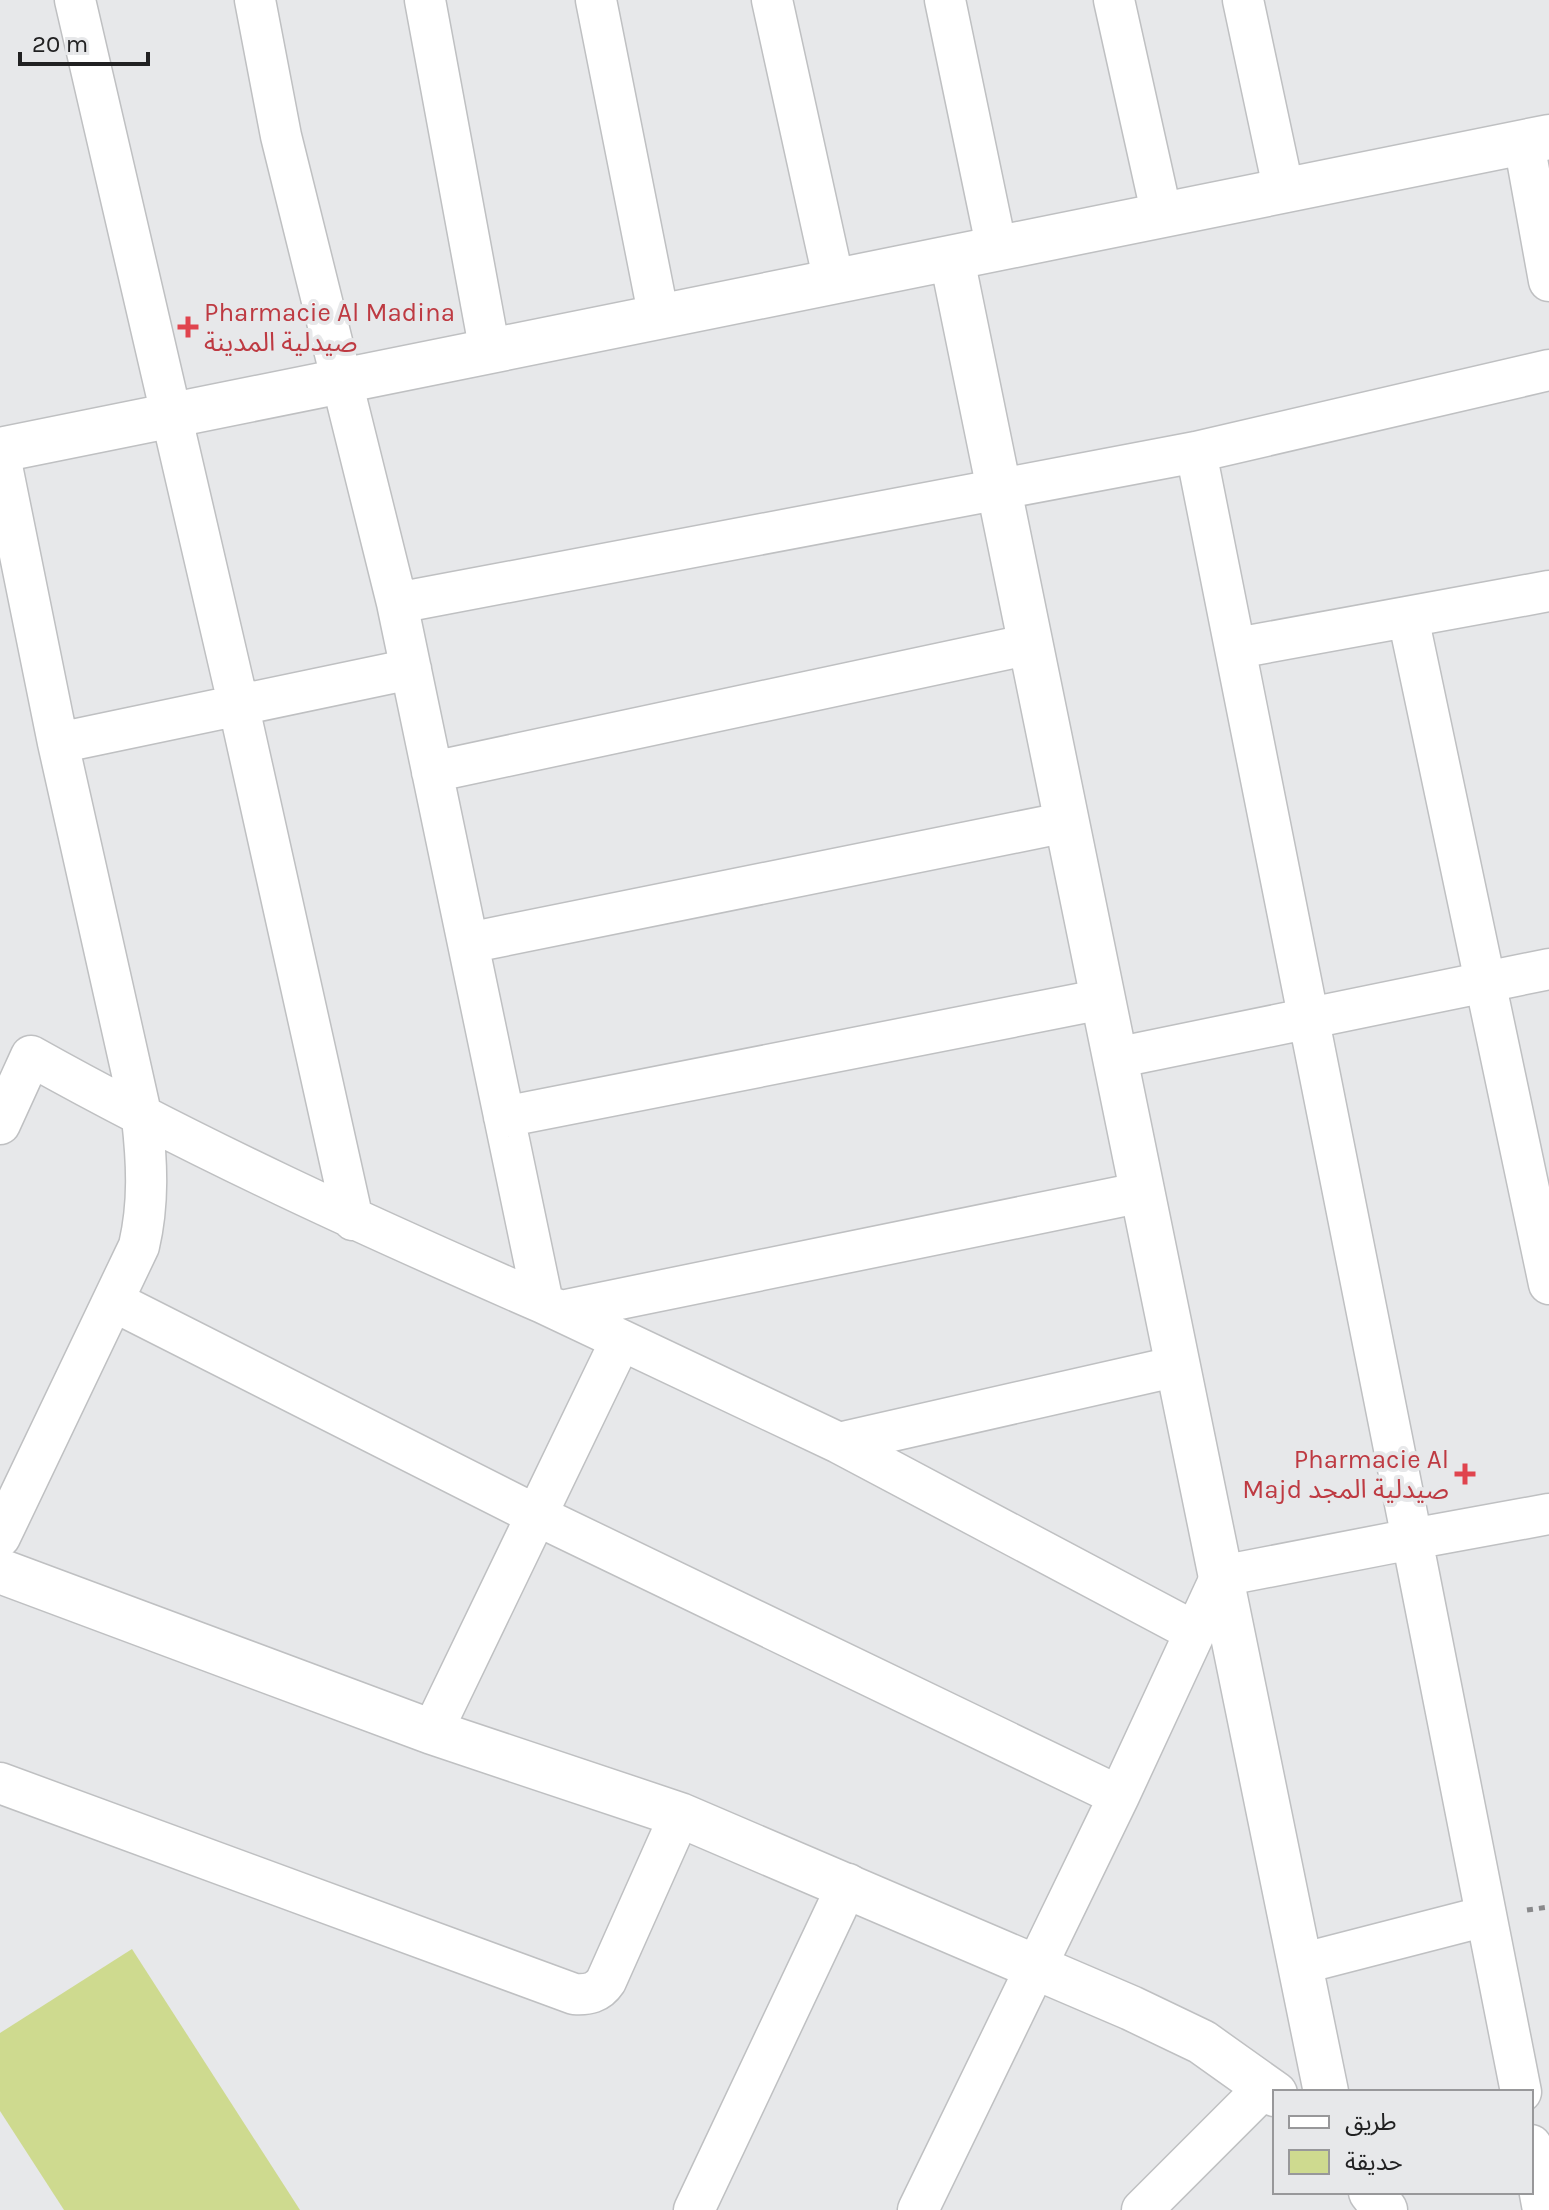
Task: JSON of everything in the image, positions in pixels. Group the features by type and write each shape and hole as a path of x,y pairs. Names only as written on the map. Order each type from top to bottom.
{"street":[{"path":"75,0 238,703 353,1220"},
{"path":"255,0 281,136 397,603 504,1117 552,1307"},
{"path":"425,0 490,352"},
{"path":"596,0 659,318"},
{"path":"772,0 834,282"},
{"path":"945,0 997,250"},
{"path":"1114,0 1162,216"},
{"path":"1243,0 1284,192"},
{"path":"0,1537 139,1246 145,1222 147,1162 142,1118 58,743 0,453 1536,140 1549,281"},
{"path":"952,259 1326,2090"},
{"path":"397,603 1196,452 1549,370"},
{"path":"1196,452 1521,2090"},
{"path":"1237,648 1549,591"},
{"path":"1408,617 1549,1284"},
{"path":"432,772 1031,644"},
{"path":"58,743 411,669"},
{"path":"468,943 1067,822"},
{"path":"1115,1058 1549,969"},
{"path":"504,1117 1103,999"},
{"path":"0,1124 16,1049 142,1118 353,1220 552,1307 620,1342 839,1443 1195,1632"},
{"path":"552,1307 1143,1192"},
{"path":"113,1301 536,1515 1119,1796"},
{"path":"432,1732 620,1342"},
{"path":"839,1443 1178,1366"},
{"path":"1221,1576 1549,1514"},
{"path":"0,1571 432,1732 680,1815 848,1884 1033,1968 1131,2008 1202,2042 1271,2090 1142,2210"},
{"path":"918,2210 1119,1796 1221,1576"},
{"path":"0,1783 574,1994 601,1989 606,1981 680,1815"},
{"path":"694,2210 848,1884"},
{"path":"1300,1964 1486,1916"},
{"path":"1533,2156 1543,2210"},
{"path":"1373,2194 1385,2210"}],"green space":[{"path":"132,1949 300,2210 64,2210 0,2111 0,2033"}],"place":[{"name":"Pharmacie Al Madina صيدلية المدينة","path":"188,327"},
{"name":"Pharmacie Al Majd صيدلية المجد","path":"1465,1474"}]}
